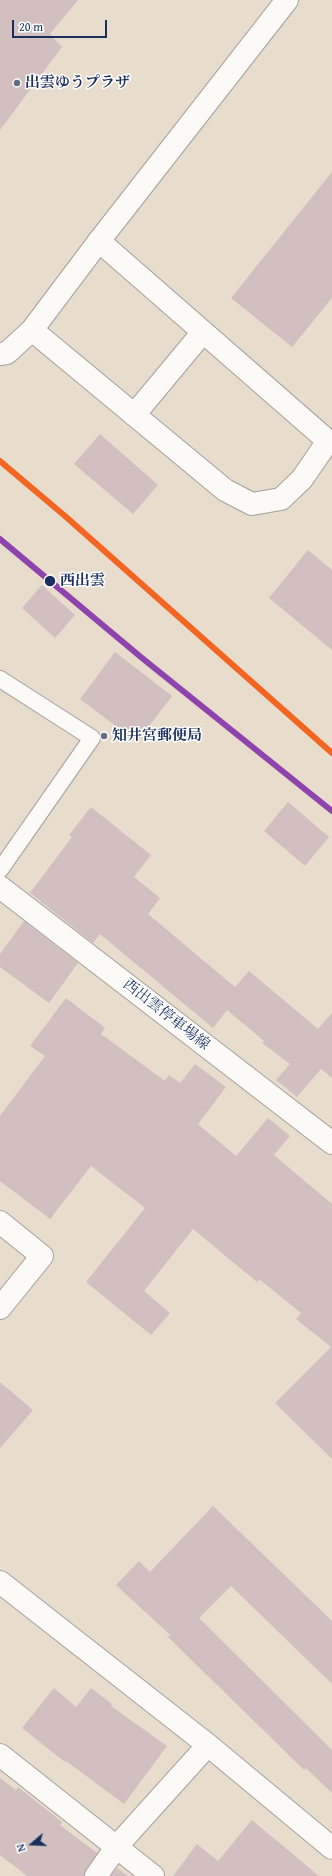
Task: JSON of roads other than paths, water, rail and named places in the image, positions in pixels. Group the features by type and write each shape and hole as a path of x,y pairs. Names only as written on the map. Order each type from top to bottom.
{"street":[{"path":"0,354 7,353 32,330 99,241 287,0"},
{"path":"32,330 225,490 252,504 281,499 302,479 331,440 203,332 99,241"},
{"path":"134,415 203,332"},
{"name":"西出雲停車場線","path":"0,887 332,1143"},
{"path":"0,1222 42,1256 0,1308"},
{"path":"0,1582 208,1745 332,1848"},
{"path":"96,1876 117,1846 208,1745"},
{"path":"0,1755 153,1876"}],"lane":[{"path":"0,679 92,738 0,870"}],"place":[{"name":"出雲ゆうプラザ","path":"17,83"},
{"name":"西出雲","path":"50,581"},
{"name":"知井宮郵便局","path":"104,736"}]}
